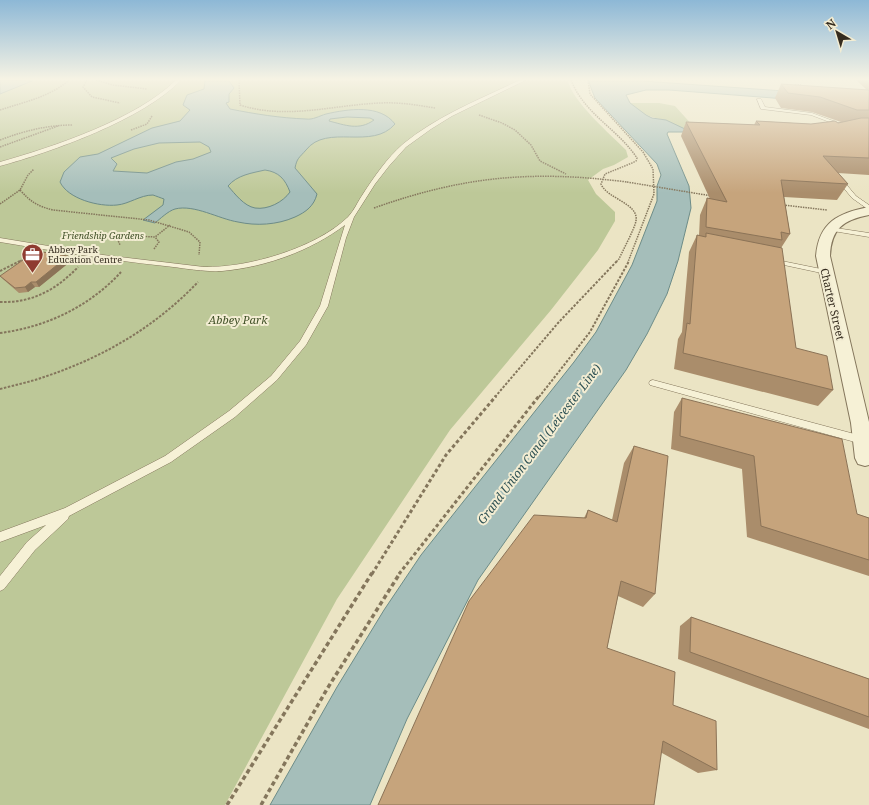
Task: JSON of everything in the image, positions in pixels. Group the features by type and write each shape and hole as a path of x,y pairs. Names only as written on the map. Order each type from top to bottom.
{"street":[{"path":"829,133 848,127"},
{"path":"829,229 847,216 869,209"},
{"name":"Charter Street","path":"829,229 822,245 823,256 864,430 865,458"}],"lane":[{"path":"0,164 50,148 120,118"},
{"path":"0,537 68,512 168,459 232,414 274,378 303,343 324,306 343,238 351,217 373,183 404,146 447,118"},
{"path":"822,118 848,127"},
{"path":"838,178 854,197 869,209"},
{"path":"0,240 129,261 210,269 227,268 256,264 287,254 334,231 351,217"},
{"path":"829,229 869,235"},
{"path":"767,260 826,272"},
{"path":"653,383 864,430"},
{"path":"0,585 31,546 68,512"}],"path":[{"path":"486,118 515,130 532,145 540,161 566,174"},
{"path":"227,805 446,455 558,323 619,259 636,217 629,206 603,191 601,184 602,178 606,172 627,166 636,161 637,158 630,147 598,118"},
{"path":"261,805 327,689 402,569 590,332 627,266 654,194 653,169 643,152 612,118"},
{"path":"0,140 17,133 38,128 62,125 77,125 92,131"},
{"path":"0,147 62,125"},
{"path":"351,217 399,198 453,184 511,176 566,174 602,178 712,196"},
{"path":"0,204 20,190 31,202 53,210 150,220 170,225 189,232 200,242 198,254 210,269 172,308 145,330 113,349 50,375 0,389"},
{"path":"778,205 828,210 847,216"},
{"path":"77,236 93,234 124,234 155,237 170,225"},
{"path":"0,271 27,258"},
{"path":"0,333 37,326 68,313 92,298 116,279 129,261"},
{"path":"0,302 9,303 40,296 59,286 78,267"}],"green space":[{"name":"Abbey Park","path":"0,118 593,118 626,150 628,157 603,169 588,180 596,194 615,212 615,221 598,250 551,310 450,430 337,599 225,805 0,805"},
{"path":"655,118 685,118 694,127 685,129"}],"water":[{"path":"183,118 309,119 342,118 330,119 329,121 357,126 374,120 370,118 360,118 388,118 395,124 385,132 374,136 326,138 315,142 299,158 295,168 317,194 314,202 306,211 281,222 259,224 245,223 190,208 182,208 170,211 155,223 143,220 163,205 164,199 153,195 148,195 117,205 102,205 85,201 77,197 64,188 60,182 64,172 80,157 98,154 152,128 180,121","holes":["200,142 209,147 211,152 193,159 176,162 147,173 113,171 117,164 111,158 134,149 159,143","265,170 278,174 284,180 290,192 287,196 275,204 265,208 251,207 243,202 228,186 240,177"]},
{"name":"Grand Union Canal (Leicester Line)","path":"613,118 651,118 666,120 685,129 685,132 668,132 667,134 689,186 691,208 678,261 667,294 647,334 626,370 478,580 407,719 370,805 270,805 337,687 384,610 421,555 574,362 596,332 632,265 657,201 657,186 661,175 657,164"}],"building":[{"path":"861,118 869,118 869,158 823,156 848,184 781,180 790,234 781,232 782,240 706,227 707,198 727,202 686,122 760,125 756,121 811,124 835,121 838,123"},
{"path":"706,233 782,248 796,348 827,356 833,390 683,353 687,323 690,324 697,235 706,237"},
{"name":"Abbey Park Education Centre","path":"36,251 68,256 36,282 31,282 25,287 15,288 0,276"},
{"path":"682,398 842,439 857,514 869,518 869,560 761,526 754,456 680,436"},
{"path":"634,446 668,456 655,594 621,581 607,648 675,672 673,705 716,721 717,770 663,741 654,805 378,805 469,601 534,515 586,518 588,510 617,522"},
{"path":"691,617 869,679 869,717 690,652"}],"place":[{"name":"Abbey Park Education Centre","path":"33,274"}],"park label":[{"name":"Friendship Gardens","path":"103,235"}]}
